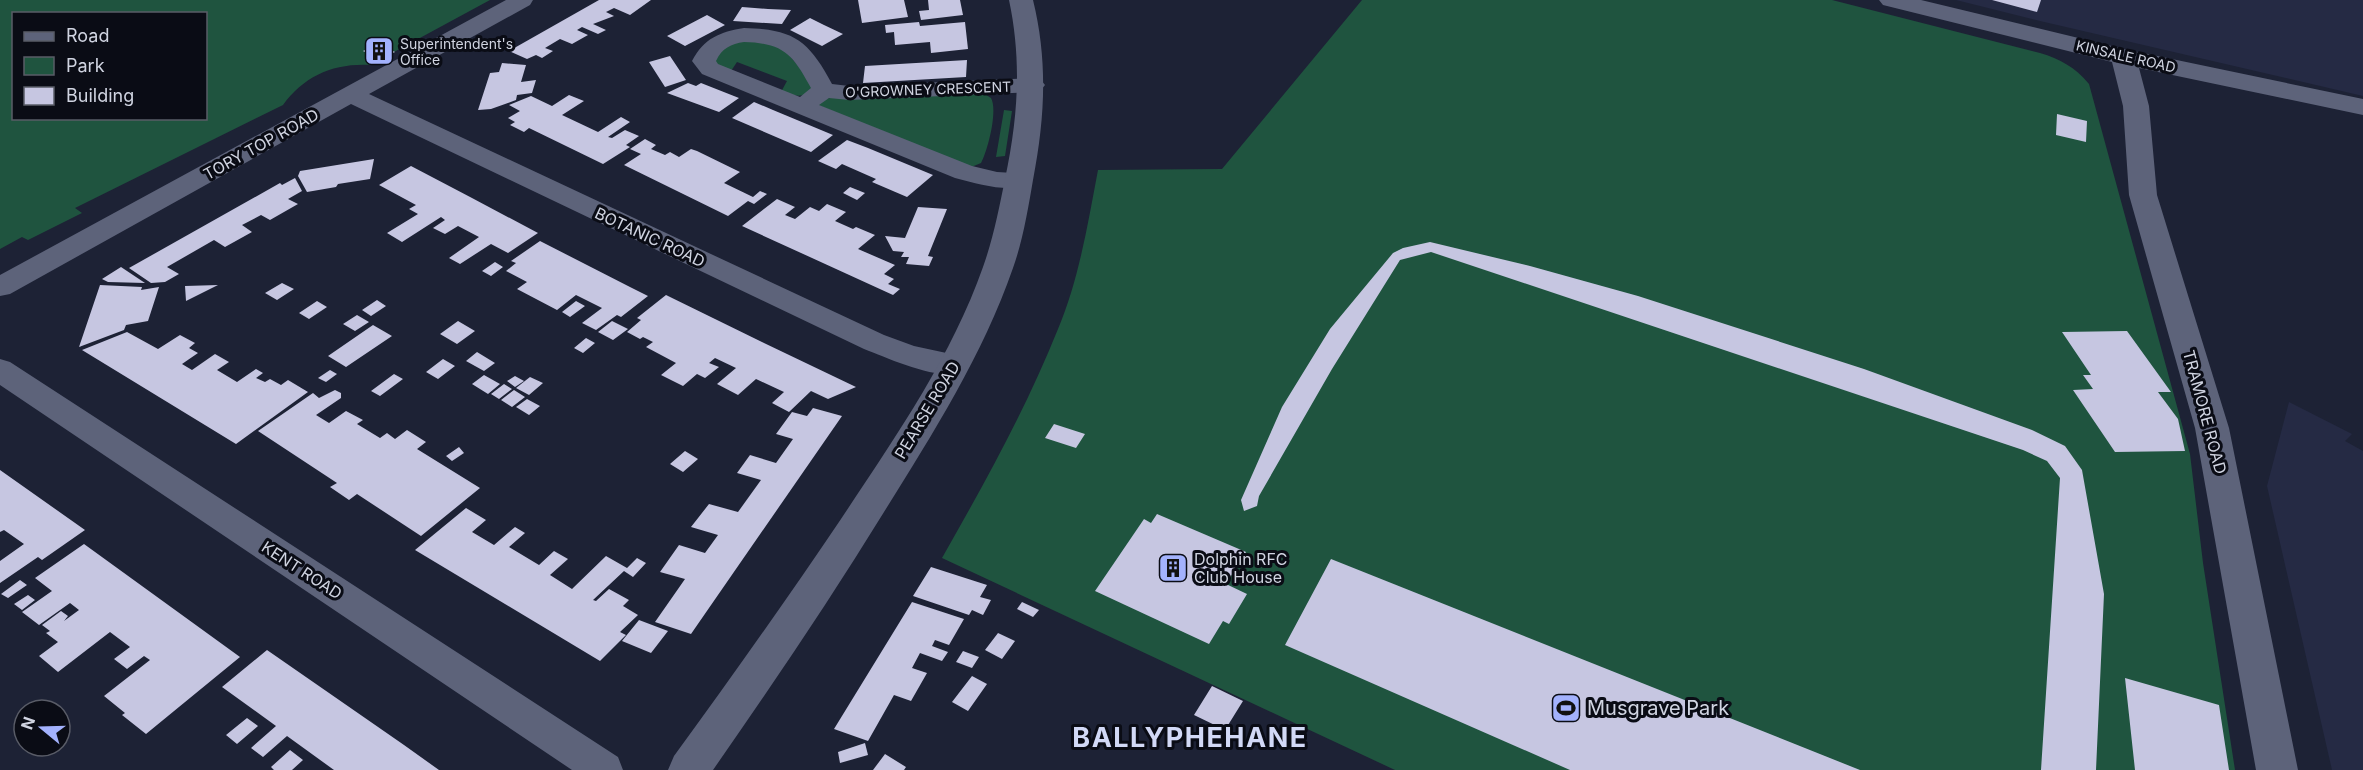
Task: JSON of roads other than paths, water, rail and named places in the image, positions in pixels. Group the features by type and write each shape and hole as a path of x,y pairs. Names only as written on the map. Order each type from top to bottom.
{"street":[{"name":"TORY TOP ROAD","path":"0,287 522,0"},
{"name":"PEARSE ROAD","path":"689,770 780,643 823,578 955,364 998,267 1019,180 1028,132 1033,85 1031,40 1021,0"},
{"name":"KINSALE ROAD","path":"1891,0 2124,57 2363,108"},
{"name":"O'GROWNEY CRESCENT","path":"824,90 804,57 796,48 783,41 758,35 745,35 724,40 706,54 704,61 710,69 964,172 997,180 1019,180"},
{"name":"TRAMORE ROAD","path":"2124,57 2136,106 2143,195 2212,428 2277,770"},
{"name":"O'GROWNEY CRESCENT","path":"803,106 824,90 849,93 1033,85"},
{"name":"BOTANIC ROAD","path":"351,94 590,210 874,342 909,355 955,364"},
{"name":"KENT ROAD","path":"0,370 604,770"}],"place":[{"name":"Superintendent's Office","path":"379,51"},
{"name":"Dolphin RFC Club House","path":"1173,568"},
{"name":"Musgrave Park","path":"1566,708"}],"district":[{"name":"BALLYPHEHANE","path":"1190,737"}]}
